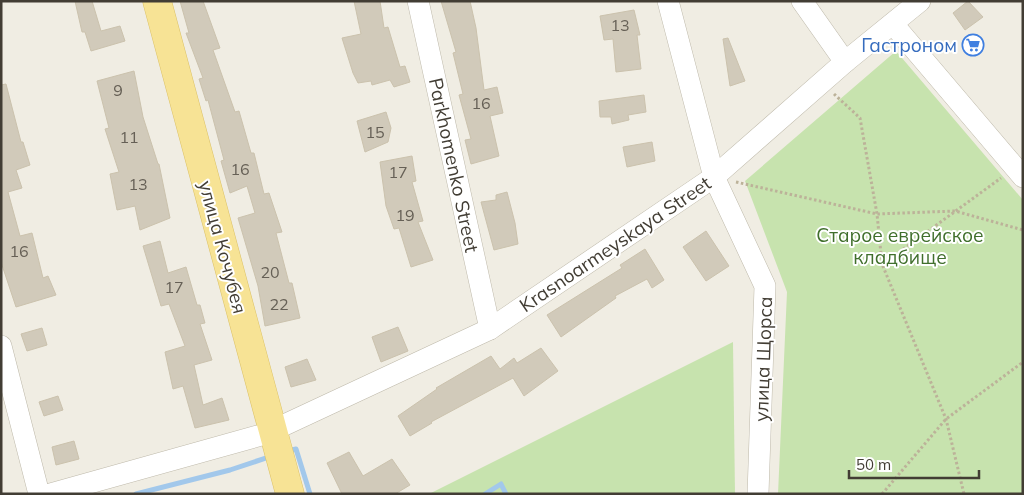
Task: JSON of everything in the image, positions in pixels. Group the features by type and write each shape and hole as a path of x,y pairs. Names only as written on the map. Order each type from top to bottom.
{"main road":[{"name":"улица Кочубея","path":"157,1 290,494"}],"street":[{"name":"Parkhomenko Street","path":"418,1 490,329"},
{"name":"улица Щорса","path":"668,1 714,177 765,286 758,494"},
{"path":"802,1 845,62"},
{"name":"Krasnoarmeyskaya Street","path":"50,494 265,434 490,329 714,177 845,62 920,1"},
{"path":"893,24 1019,173"},
{"path":"1,346 39,494"}],"path":[{"path":"823,83 860,118 877,214 882,264 946,419 964,494"},
{"path":"882,264 955,211 1019,173"},
{"path":"714,177 877,214 955,211 1023,230"},
{"path":"882,494 946,419 1023,362"}],"green space":[{"name":"Старое еврейское кладбище","path":"896,51 1023,200 1023,494 778,494 787,292 745,181"},
{"path":"733,342 735,494 429,494"}],"building":[{"path":"75,1 92,1 101,31 120,26 125,41 91,51 85,32 82,32"},
{"path":"180,1 203,1 220,48 213,50 235,112 239,111 251,153 254,153 264,194 269,193 282,232 276,233 289,283 292,283 300,318 265,326 258,286 238,218 255,213 247,186 230,193 221,161 224,160 208,100 206,101 199,79 203,78 186,33 189,33"},
{"path":"354,1 380,1 384,28 388,27 400,67 405,66 410,82 394,87 390,80 372,85 371,81 358,83 342,38 361,34"},
{"path":"441,1 470,1 476,28 484,90 497,87 503,113 490,116 499,156 471,164 465,140 471,139 459,95 463,94 453,53 456,52"},
{"path":"968,1 983,17 965,30 953,13"},
{"path":"634,10 640,35 637,35 641,69 616,72 613,39 604,40 600,16"},
{"path":"728,38 745,81 730,86 723,39"},
{"path":"134,71 143,117 159,164 170,218 140,230 135,206 117,210 110,174 119,172 105,129 109,128 97,81"},
{"path":"6,84 21,142 23,142 30,165 16,170 22,188 8,192 20,236 32,233 43,278 48,276 56,295 16,307 1,262 1,85"},
{"path":"644,95 646,112 628,115 629,120 612,124 611,117 600,117 599,101"},
{"path":"386,112 391,128 388,142 365,152 357,121"},
{"path":"652,142 655,161 627,167 623,147"},
{"path":"412,156 416,181 412,182 423,221 418,222 433,260 411,267 399,228 394,229 386,206 380,162"},
{"path":"507,192 518,244 494,250 481,202 496,200 496,195"},
{"path":"706,231 729,266 706,281 683,247"},
{"path":"160,241 168,273 186,267 197,305 200,305 205,323 200,324 212,360 194,365 203,405 222,398 229,420 195,428 183,386 173,389 165,352 185,346 169,304 161,306 143,246"},
{"path":"645,249 664,280 652,288 647,279 615,296 616,298 561,337 547,315 622,268 620,265"},
{"path":"398,327 408,351 381,362 372,337"},
{"path":"42,328 47,345 27,351 21,334"},
{"path":"541,348 558,371 524,396 513,378 431,422 410,436 398,416 436,388 491,356 500,369 514,358 517,363"},
{"path":"307,359 316,380 291,387 285,367"},
{"path":"58,396 63,410 44,416 39,402"},
{"path":"74,441 79,459 56,465 52,447"},
{"path":"349,452 363,476 392,459 410,485 395,494 342,494 327,463"}],"waterway":[{"path":"288,451 296,449 310,494"},
{"path":"136,494 230,470 272,456"},
{"path":"485,494 501,484 506,494"}],"place":[{"name":"Гастроном","path":"973,45"}]}
